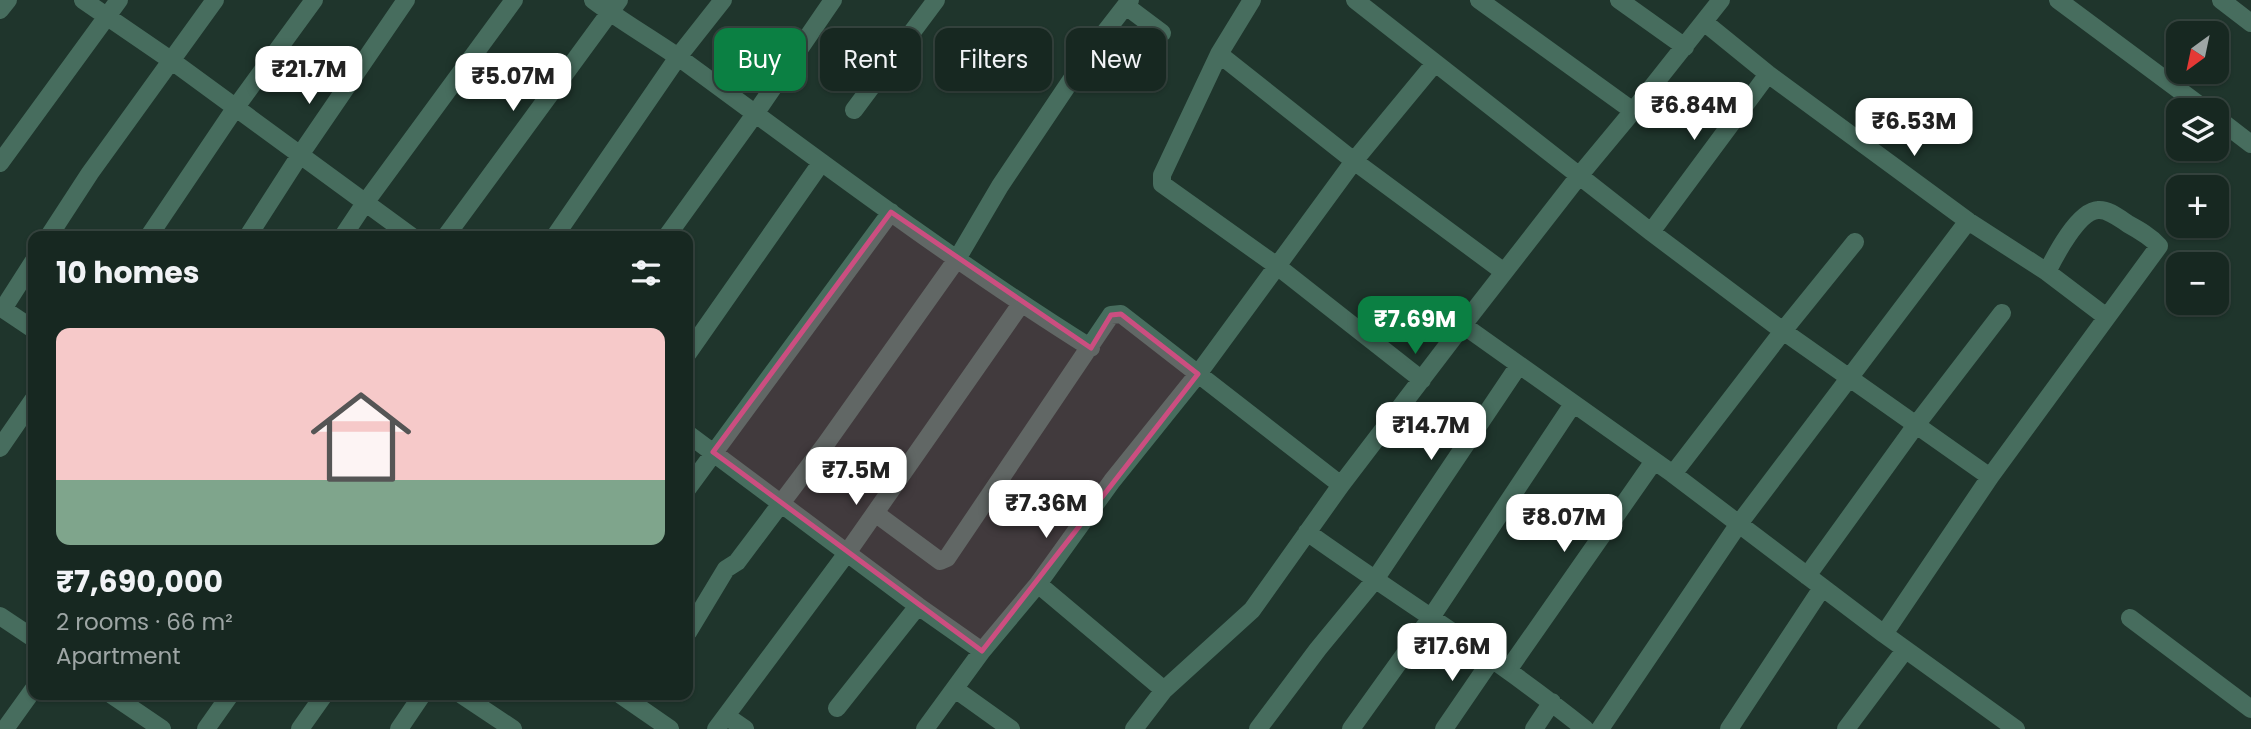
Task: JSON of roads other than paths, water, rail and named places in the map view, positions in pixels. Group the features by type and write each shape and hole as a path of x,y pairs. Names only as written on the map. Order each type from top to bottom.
{"street":[{"path":"0,10 8,0"},
{"path":"83,0 236,107 404,231"},
{"path":"0,163 119,0"},
{"path":"53,231 90,173 215,0"},
{"path":"152,231 236,107 314,0"},
{"path":"251,231 406,0"},
{"path":"347,231 514,0"},
{"path":"593,0 614,6 821,163 1021,304 1091,348"},
{"path":"558,231 678,57 723,0"},
{"path":"671,231 833,0"},
{"path":"854,110 936,0"},
{"path":"1252,0 1219,54 1162,175 1162,184 1277,266 1422,380"},
{"path":"1355,0 1651,232 1783,331 1990,477"},
{"path":"1479,0 1633,111"},
{"path":"1619,0 1685,47"},
{"path":"1134,729 1164,690 1252,610 1341,485 1463,325 1721,0"},
{"path":"2059,0 2190,98"},
{"path":"2221,0 2251,23"},
{"path":"693,624 726,569 737,562 781,504 957,259 1008,175 1092,49 1128,3 1156,28"},
{"path":"450,231 614,6"},
{"path":"1704,22 1768,74 1968,221 2047,272 2105,316"},
{"path":"1219,54 1354,161 1504,272"},
{"path":"925,729 982,651 1038,584 1112,481 1198,374 1354,161 1435,63"},
{"path":"1651,232 1768,74"},
{"path":"2229,125 2249,136"},
{"path":"693,346 821,163"},
{"path":"1884,634 1990,477 2158,246 2152,238 2106,211 2095,210 2086,215 2067,236 2047,272"},
{"path":"693,481 891,212"},
{"path":"1600,729 1738,525 1968,221"},
{"path":"1673,474 1855,242"},
{"path":"28,269 2,308 28,326"},
{"path":"746,729 721,723 847,553 1021,304"},
{"path":"1807,576 1916,425 2002,313"},
{"path":"875,513 940,561 947,558 1111,315 1121,314 1341,485"},
{"path":"1463,325 1654,460 1905,650 2016,729"},
{"path":"1258,729 1374,580 1519,365"},
{"path":"1351,729 1432,617 1573,404"},
{"path":"0,448 28,407"},
{"path":"693,438 982,651"},
{"path":"1508,670 1654,460"},
{"path":"1307,532 1508,670 1585,729"},
{"path":"1038,584 1164,690"},
{"path":"1729,729 1822,587"},
{"path":"837,708 918,606"},
{"path":"0,616 28,635"},
{"path":"2130,618 2251,709"},
{"path":"1846,729 1905,650"},
{"path":"1444,729 1492,659"},
{"path":"955,689 1011,729"},
{"path":"5,729 28,697"},
{"path":"125,700 162,729"},
{"path":"206,729 226,700"},
{"path":"300,729 320,700"},
{"path":"399,729 419,700"},
{"path":"470,700 513,729"},
{"path":"635,700 670,729"},
{"path":"1534,729 1552,702"}]}
